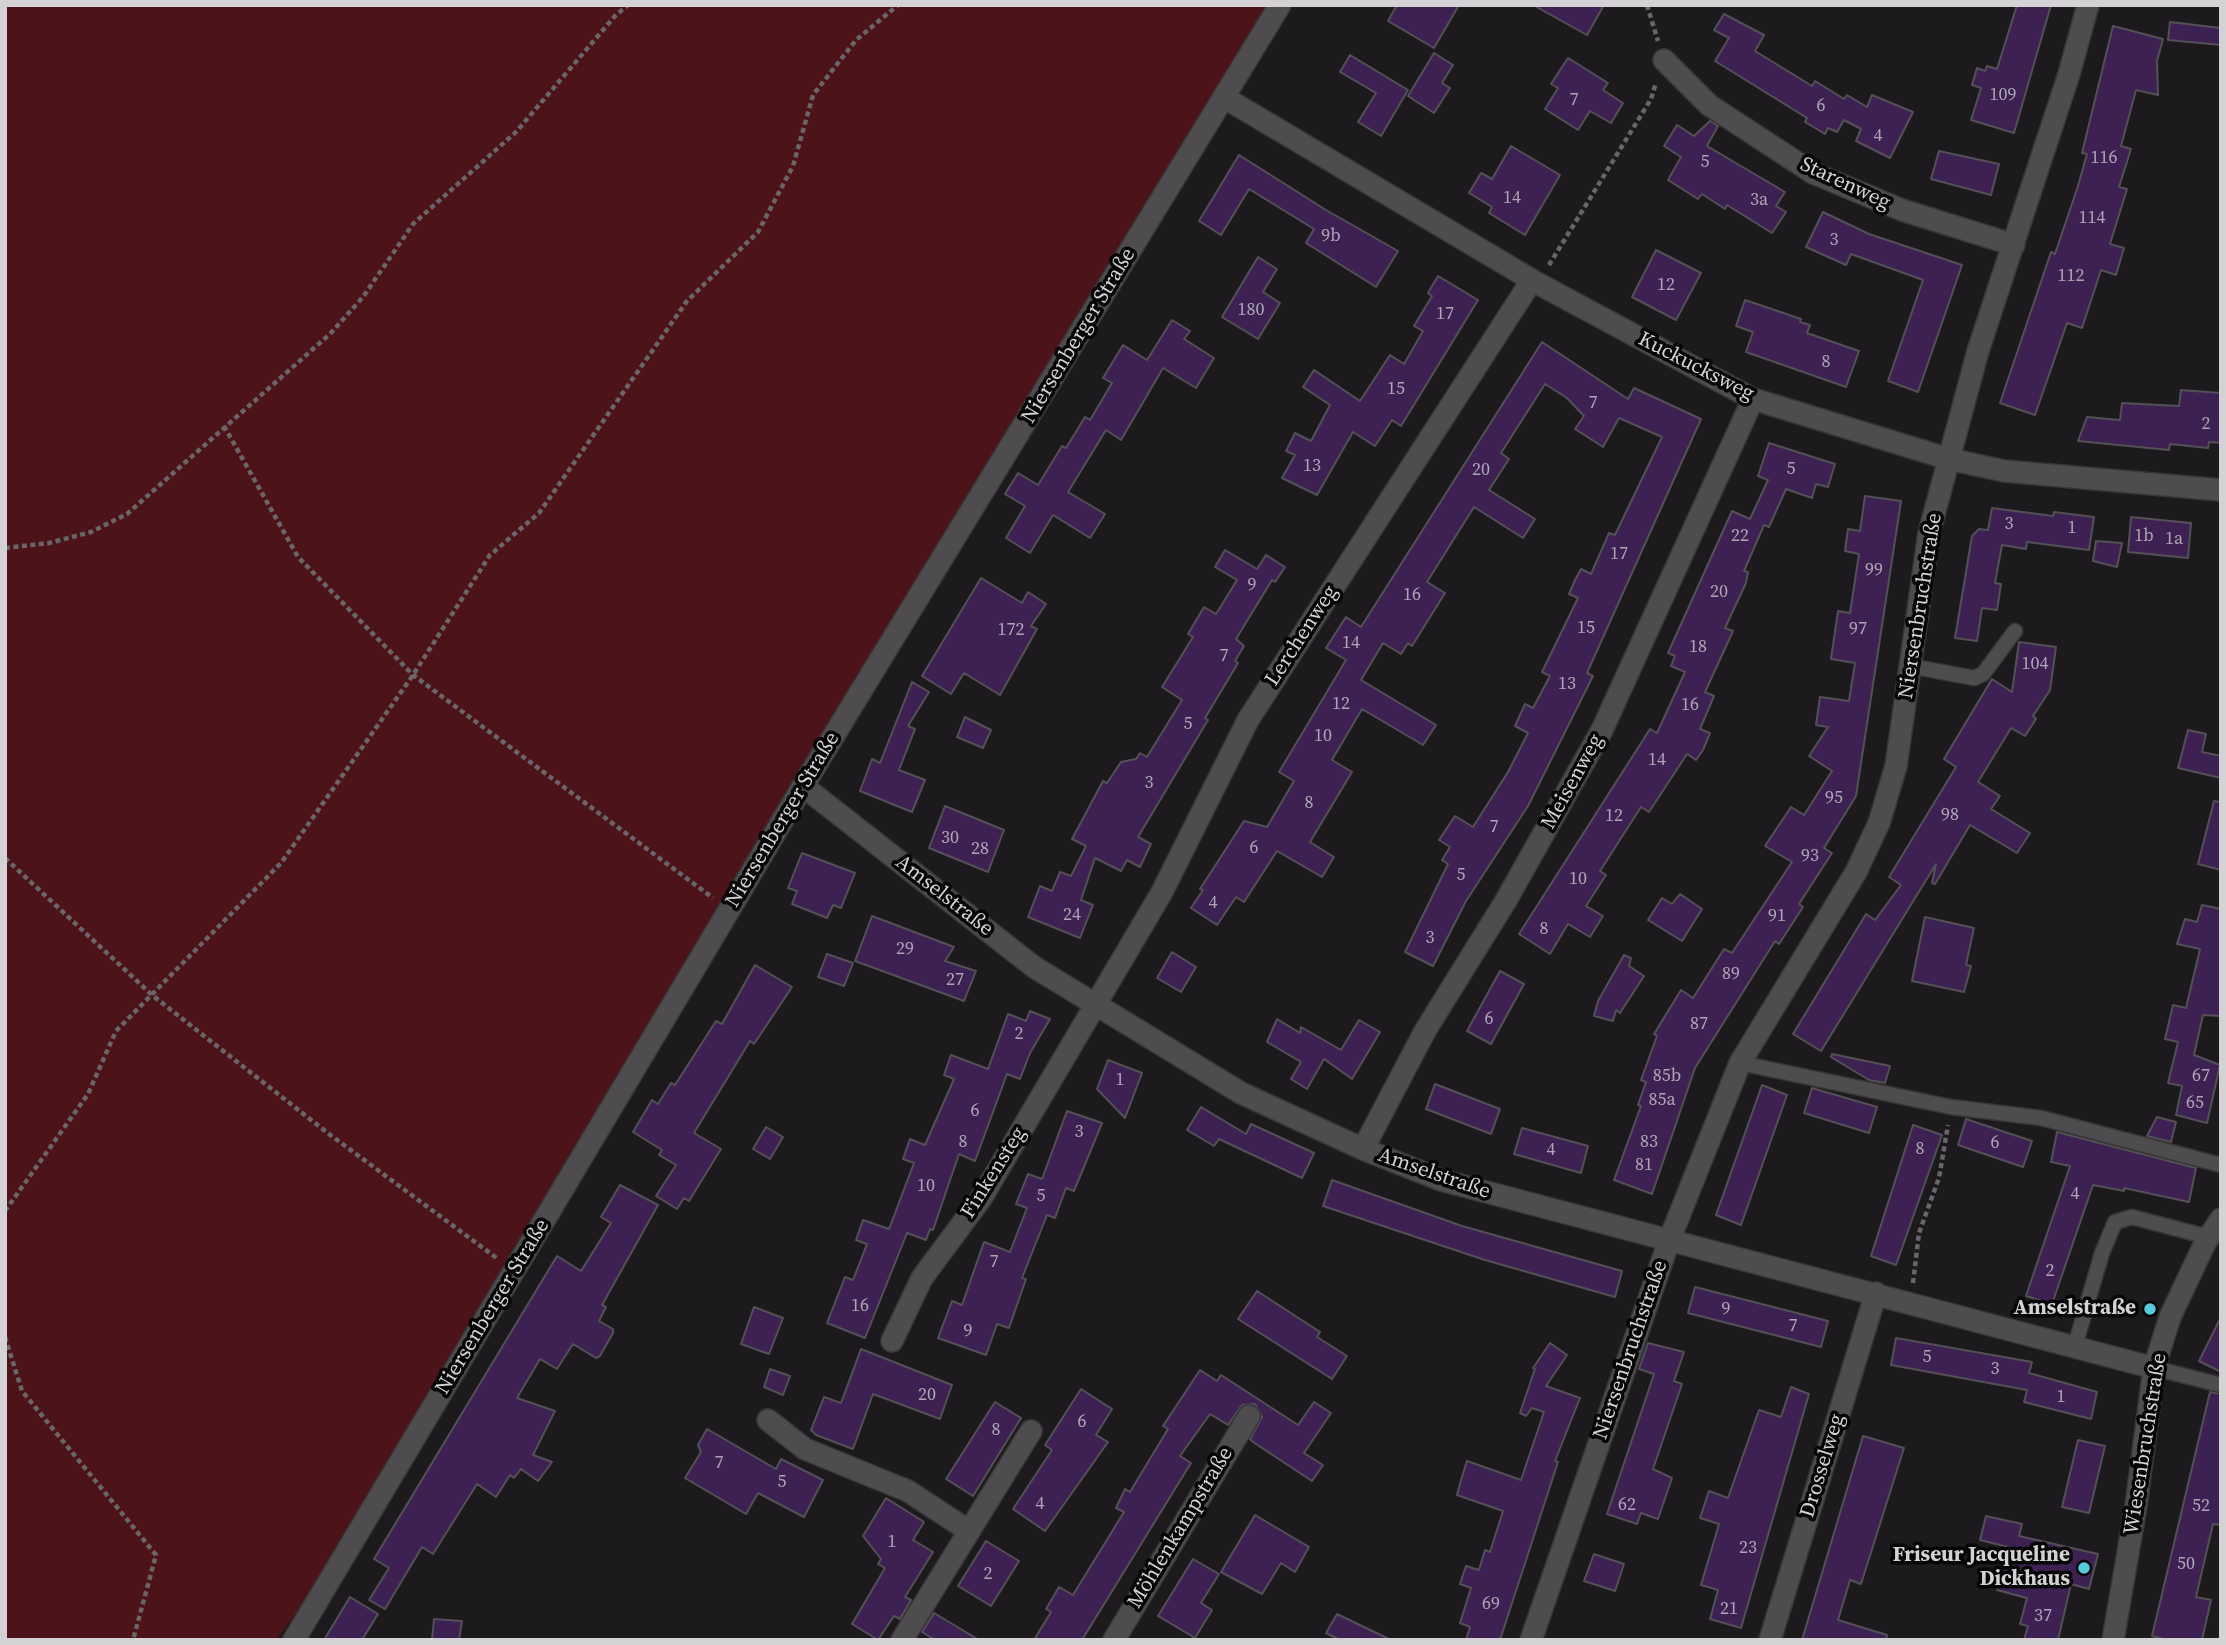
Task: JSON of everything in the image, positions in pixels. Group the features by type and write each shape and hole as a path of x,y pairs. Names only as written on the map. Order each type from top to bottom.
{"street":[{"name":"Niersenberger Straße","path":"294,1640 803,786 1280,5"},
{"name":"Niersenbruchstraße","path":"1531,1640 1669,1241 1740,1063 1856,872 1880,823 1896,766 1929,533 1978,351 2069,74 2088,5"},
{"name":"Starenweg","path":"1664,60 1709,105 1813,173 1902,210 2014,245"},
{"name":"Kuckucksweg","path":"1224,98 1535,282 1753,399 1949,459 2004,471 2221,490"},
{"name":"Lerchenweg","path":"1095,1005 1162,892 1248,720 1535,282"},
{"name":"Meisenweg","path":"1363,1149 1425,1031 1505,902 1602,730 1753,399"},
{"name":"Amselstraße","path":"803,786 1034,967 1241,1093 1363,1149 1441,1180 2154,1368"},
{"name":"Finkensteg","path":"892,1341 922,1278 982,1197 1095,1005"},
{"name":"Wiesenbruchstraße","path":"2113,1640 2136,1506 2154,1368 2170,1317 2208,1237 2221,1219"},
{"name":"Drosselweg","path":"1770,1640 1875,1293"},
{"name":"Möhlenkampstraße","path":"1114,1640 1249,1416"},
{"path":"768,1420 805,1449 908,1491 969,1531"},
{"path":"902,1640 1031,1431"}],"lane":[{"path":"1910,666 1974,677 1983,674 2015,631"},
{"path":"1740,1063 1951,1107 2040,1118 2221,1165"},
{"path":"2075,1346 2102,1253 2115,1222 2132,1217 2208,1237"},
{"path":"2154,1368 2221,1385"}],"path":[{"path":"5,548 49,543 90,532 127,514 330,334 363,297 413,224 516,132 614,16 628,5"},
{"path":"5,1211 88,1094 116,1031 281,863 413,675 490,555 539,513 687,301 758,232 793,166 813,95 856,40 898,5"},
{"path":"1535,282 1651,99 1664,60 1647,5"},
{"path":"225,426 298,557 413,675 730,910"},
{"path":"5,858 152,995 329,1134 514,1271"},
{"path":"1913,1303 1913,1269 1919,1233 1940,1178 1951,1107"},
{"path":"5,1337 22,1391 156,1555 133,1640"}],"shaded area":[{"path":"5,5 1274,5 315,1588 276,1640 5,1640"}],"building":[{"path":"1397,5 1459,5 1434,48 1388,21"},
{"path":"1533,5 1604,5 1587,35"},
{"path":"2017,5 2051,5 2014,133 1971,120 1981,88 1972,85 1977,68 1985,71 1987,66 1997,69"},
{"path":"1724,14 1764,35 1755,51 1812,86 1815,81 1844,99 1847,95 1867,107 1872,95 1913,112 1890,158 1856,141 1861,129 1844,120 1837,132 1828,128 1825,134 1805,122 1807,118 1715,61 1729,38 1714,30"},
{"path":"2170,22 2221,28 2221,45 2168,40"},
{"path":"2113,26 2163,39 2157,61 2158,95 2136,90 2121,146 2131,149 2119,187 2127,189 2110,244 2124,248 2116,275 2101,270 2082,328 2067,323 2035,415 2000,403 2051,252 2055,254 2078,186 2087,154 2082,153"},
{"path":"1434,53 1453,65 1442,83 1450,88 1434,113 1408,96"},
{"path":"1350,55 1408,90 1381,136 1358,122 1376,93 1340,72"},
{"path":"1568,58 1608,83 1603,90 1623,103 1611,123 1590,111 1578,130 1545,109 1558,88 1551,84"},
{"path":"1710,121 1718,126 1707,146 1785,192 1776,206 1786,212 1772,233 1727,205 1725,209 1702,194 1698,199 1668,180 1681,157 1664,146 1677,125 1694,136"},
{"path":"1511,146 1560,175 1525,235 1489,213 1492,207 1469,193 1481,173 1492,179"},
{"path":"1939,151 1999,164 1991,195 1931,179"},
{"path":"1239,155 1326,210 1398,251 1376,287 1306,243 1314,229 1249,189 1221,235 1199,221"},
{"path":"1823,212 1869,234 1962,265 1918,392 1888,381 1923,280 1851,254 1846,265 1806,247"},
{"path":"1656,250 1701,273 1676,320 1632,297"},
{"path":"1258,257 1277,269 1263,292 1280,303 1258,339 1222,317"},
{"path":"1438,276 1478,300 1401,426 1392,420 1375,446 1353,432 1317,495 1282,478 1295,455 1286,451 1295,433 1311,441 1330,405 1303,387 1314,370 1360,401 1390,355 1404,364 1423,331 1414,326 1432,296 1428,293"},
{"path":"1745,300 1801,319 1800,322 1810,325 1807,333 1859,351 1846,387 1746,352 1753,332 1736,326"},
{"path":"1172,320 1190,331 1184,339 1214,358 1196,388 1163,368 1121,440 1106,430 1068,492 1105,514 1090,538 1053,515 1030,553 1006,538 1025,506 1005,494 1018,473 1038,485 1062,446 1066,448 1085,417 1090,420 1112,383 1103,378 1123,345 1147,360"},
{"path":"1542,342 1628,399 1634,388 1701,419 1587,673 1593,676 1528,806 1466,901 1433,966 1405,952 1448,864 1442,860 1450,847 1439,840 1455,816 1473,827 1508,772 1528,733 1515,726 1525,704 1533,708 1550,676 1542,672 1578,598 1569,594 1575,580 1581,569 1591,574 1609,533 1615,535 1662,437 1619,418 1603,447 1575,429 1584,416 1567,398 1545,384 1501,453 1509,459 1489,490 1535,519 1523,538 1474,507 1427,582 1445,593 1412,646 1408,643 1401,654 1383,643 1361,680 1436,725 1423,745 1362,709 1332,760 1352,772 1310,842 1334,857 1322,877 1277,851 1244,902 1236,897 1217,925 1191,908 1203,890 1200,889 1244,821 1267,827 1294,781 1279,772 1346,660 1326,648 1346,617 1361,627"},
{"path":"2181,390 2221,393 2221,443 2209,442 2208,448 2170,444 2169,450 2078,441 2087,417 2120,420 2122,403 2179,406"},
{"path":"1769,443 1835,464 1828,487 1816,484 1812,498 1786,489 1769,527 1764,525 1744,571 1748,572 1746,583 1725,628 1733,631 1705,692 1714,696 1700,729 1710,733 1703,750 1696,760 1687,754 1649,812 1641,807 1600,871 1606,875 1586,906 1603,916 1590,937 1568,924 1550,954 1519,934 1650,729 1657,733 1685,672 1671,666 1675,656 1668,653 1732,511 1750,519 1768,480 1758,476"},
{"path":"1865,496 1901,501 1856,796 1824,848 1832,853 1799,904 1803,907 1779,944 1775,941 1695,1068 1652,1194 1614,1180 1641,1106 1638,1105 1646,1082 1641,1080 1657,1036 1654,1034 1681,990 1693,998 1724,949 1732,953 1792,862 1765,846 1791,807 1804,815 1832,771 1809,756 1828,727 1816,725 1820,697 1849,701 1855,663 1831,659 1838,611 1850,613 1859,554 1845,551 1848,529 1860,531"},
{"path":"1992,508 2053,516 2054,512 2094,517 2089,550 2027,542 2026,549 2002,545 1995,583 2001,584 1997,610 1982,608 1977,641 1955,638 1972,536 1979,529 1988,530"},
{"path":"2131,517 2191,523 2188,558 2128,552"},
{"path":"2096,541 2122,543 2117,567 2093,561"},
{"path":"1225,550 1257,569 1266,555 1285,567 1275,582 1272,580 1236,639 1244,646 1235,661 1238,663 1205,718 1208,720 1138,837 1151,844 1140,867 1127,860 1121,871 1095,858 1081,900 1093,905 1080,938 1028,917 1040,886 1052,891 1060,872 1071,876 1086,846 1072,839 1103,781 1107,783 1121,762 1136,759 1140,753 1147,757 1182,700 1162,687 1193,637 1188,634 1204,607 1216,614 1237,580 1215,567"},
{"path":"981,578 1022,603 1028,592 1046,604 1031,626 1037,629 1000,695 964,673 951,694 922,676"},
{"path":"2019,642 2056,647 2050,690 2033,716 2036,719 2025,736 2011,728 1978,782 2000,796 1991,809 2030,833 2017,853 1970,825 1935,884 1932,883 1936,864 1821,1051 1793,1034 1866,914 1875,920 1901,885 1889,877 1956,767 1944,759 1992,679 2012,692"},
{"path":"912,682 929,692 908,726 915,729 899,770 925,780 912,812 860,791 872,759 880,763"},
{"path":"965,717 991,730 983,748 957,737"},
{"path":"2188,730 2206,734 2202,752 2221,756 2221,778 2178,768"},
{"path":"2214,801 2221,802 2221,870 2198,864"},
{"path":"945,806 1004,830 988,872 929,848"},
{"path":"802,853 855,873 841,908 833,905 827,918 792,904 797,891 788,888"},
{"path":"1680,894 1702,909 1682,941 1648,920 1662,898 1672,904"},
{"path":"2202,905 2221,909 2221,1016 2203,1015 2194,1055 2220,1065 2207,1123 2176,1115 2182,1086 2168,1083 2178,1042 2165,1039 2173,1005 2186,1008 2200,949 2177,944 2185,919 2197,922"},
{"path":"872,916 954,947 945,961 976,971 964,1001 855,961"},
{"path":"1925,917 1974,928 1966,965 1971,966 1964,992 1912,981"},
{"path":"1172,952 1196,967 1181,992 1157,978"},
{"path":"827,954 853,963 844,986 818,977"},
{"path":"1624,955 1631,958 1629,966 1644,976 1620,1013 1616,1010 1613,1021 1594,1016 1598,1001"},
{"path":"755,965 792,987 754,1044 750,1041 694,1133 721,1149 689,1201 684,1198 677,1209 656,1196 676,1165 659,1155 662,1150 633,1132 652,1100 658,1104 671,1083 675,1085 716,1021 722,1024"},
{"path":"1500,971 1524,984 1491,1044 1467,1031"},
{"path":"1030,1011 1050,1019 1030,1053 1020,1079 1007,1074 975,1161 959,1154 933,1230 930,1229 926,1240 907,1233 865,1338 827,1323 845,1277 853,1280 867,1244 856,1240 863,1220 889,1229 914,1163 903,1159 910,1139 925,1145 954,1079 944,1075 951,1055 988,1069 1008,1014 1026,1021"},
{"path":"1277,1019 1300,1033 1301,1027 1341,1050 1359,1020 1380,1032 1352,1079 1324,1059 1307,1089 1291,1079 1301,1062 1267,1042"},
{"path":"1832,1054 1890,1066 1885,1083 1869,1080 1831,1057"},
{"path":"1108,1060 1142,1073 1125,1118 1097,1089"},
{"path":"1435,1084 1500,1109 1491,1134 1426,1109"},
{"path":"1762,1085 1787,1095 1741,1225 1716,1215"},
{"path":"1812,1088 1877,1107 1869,1133 1804,1113"},
{"path":"1201,1107 1246,1134 1251,1124 1314,1153 1302,1178 1219,1139 1214,1146 1187,1130"},
{"path":"1067,1111 1102,1123 1074,1191 1066,1188 1055,1218 1047,1215 1022,1278 1026,1279 1009,1328 997,1324 986,1355 938,1338 952,1301 962,1305 984,1242 1010,1252 1027,1208 1016,1204 1028,1174 1042,1179"},
{"path":"2157,1117 2176,1122 2171,1142 2147,1136"},
{"path":"1966,1119 2032,1141 2023,1167 1958,1145"},
{"path":"1913,1125 1942,1135 1896,1265 1871,1256"},
{"path":"766,1127 783,1137 770,1159 753,1149"},
{"path":"1522,1128 1588,1146 1581,1173 1514,1154"},
{"path":"2057,1132 2196,1168 2189,1202 2124,1188 2124,1191 2093,1185 2052,1304 2026,1296 2070,1166 2051,1162"},
{"path":"1332,1180 1462,1226 1622,1271 1615,1297 1485,1260 1323,1206"},
{"path":"620,1185 658,1205 602,1305 606,1307 599,1321 613,1329 613,1333 600,1356 596,1358 573,1344 557,1369 540,1359 517,1398 555,1411 533,1455 552,1462 538,1481 521,1469 514,1478 510,1475 496,1497 477,1484 433,1554 422,1547 385,1609 369,1600 389,1568 374,1559 557,1256 581,1271 611,1223 601,1217"},
{"path":"1695,1287 1828,1321 1821,1347 1688,1313"},
{"path":"1257,1291 1320,1332 1317,1337 1347,1356 1332,1379 1238,1319"},
{"path":"754,1307 783,1318 769,1354 741,1344"},
{"path":"2221,1317 2221,1372 2199,1361"},
{"path":"1896,1338 2032,1362 2029,1373 2097,1392 2091,1419 2024,1402 2027,1390 1891,1365"},
{"path":"1550,1343 1567,1355 1546,1386 1580,1398 1555,1461 1558,1462 1500,1640 1466,1640 1470,1627 1460,1623 1471,1588 1460,1584 1466,1566 1479,1570 1485,1550 1490,1552 1503,1511 1457,1495 1461,1480 1467,1461 1521,1480 1544,1412 1532,1408 1526,1416 1520,1413 1535,1369 1533,1368"},
{"path":"1648,1343 1684,1352 1674,1381 1682,1384 1653,1469 1672,1478 1658,1519 1641,1513 1637,1524 1607,1514 1654,1374 1639,1369"},
{"path":"861,1349 952,1385 940,1419 873,1394 853,1449 816,1435 811,1430 824,1397 841,1403"},
{"path":"770,1369 790,1376 783,1395 764,1387"},
{"path":"1200,1370 1217,1381 1221,1375 1298,1425 1314,1402 1331,1413 1304,1453 1323,1465 1312,1481 1253,1442 1250,1439 1262,1417 1255,1404 1242,1405 1228,1425 1210,1414 1180,1456 1191,1463 1082,1640 1034,1640 1051,1612 1046,1609 1059,1587 1073,1595 1124,1512 1116,1508 1125,1489 1130,1492 1168,1429 1163,1426"},
{"path":"1791,1387 1809,1394 1741,1628 1710,1619 1718,1590 1701,1585 1719,1524 1700,1518 1709,1491 1728,1498 1759,1410 1781,1417"},
{"path":"1081,1389 1112,1409 1096,1435 1108,1442 1045,1531 1013,1509 1052,1450 1045,1445"},
{"path":"2210,1392 2221,1394 2221,1525 2213,1524 2196,1597 2211,1600 2202,1640 2167,1640 2152,1636"},
{"path":"995,1402 1021,1418 973,1496 946,1479"},
{"path":"707,1429 776,1469 781,1459 823,1480 804,1517 758,1493 746,1514 685,1478 701,1452 698,1445"},
{"path":"1863,1436 1904,1448 1861,1584 1850,1580 1838,1620 1887,1635 1886,1640 1802,1640"},
{"path":"2078,1440 2105,1446 2089,1513 2062,1507"},
{"path":"886,1498 924,1522 913,1540 933,1552 905,1597 911,1600 900,1619 894,1616 878,1640 852,1624 885,1568 878,1564 881,1559 863,1536"},
{"path":"1255,1515 1309,1547 1295,1572 1281,1563 1262,1594 1221,1572"},
{"path":"1986,1516 2022,1524 2019,1536 2098,1554 2089,1589 2071,1584 2058,1640 2024,1640 2028,1626 2020,1624 2027,1598 1997,1590 2008,1547 1980,1540"},
{"path":"986,1541 1019,1561 991,1606 958,1586"},
{"path":"1594,1554 1624,1564 1615,1591 1584,1581"},
{"path":"1193,1559 1219,1574 1201,1603 1212,1610 1195,1638 1158,1616"},
{"path":"350,1597 378,1614 362,1640 324,1640"},
{"path":"934,1613 979,1640 935,1640 922,1632"},
{"path":"1337,1614 1391,1640 1340,1640 1326,1633"},
{"path":"434,1619 462,1621 459,1640 432,1640"}],"place":[{"name":"Amselstraße","path":"2150,1309"},
{"name":"Friseur Jacqueline Dickhaus","path":"2084,1568"}]}
